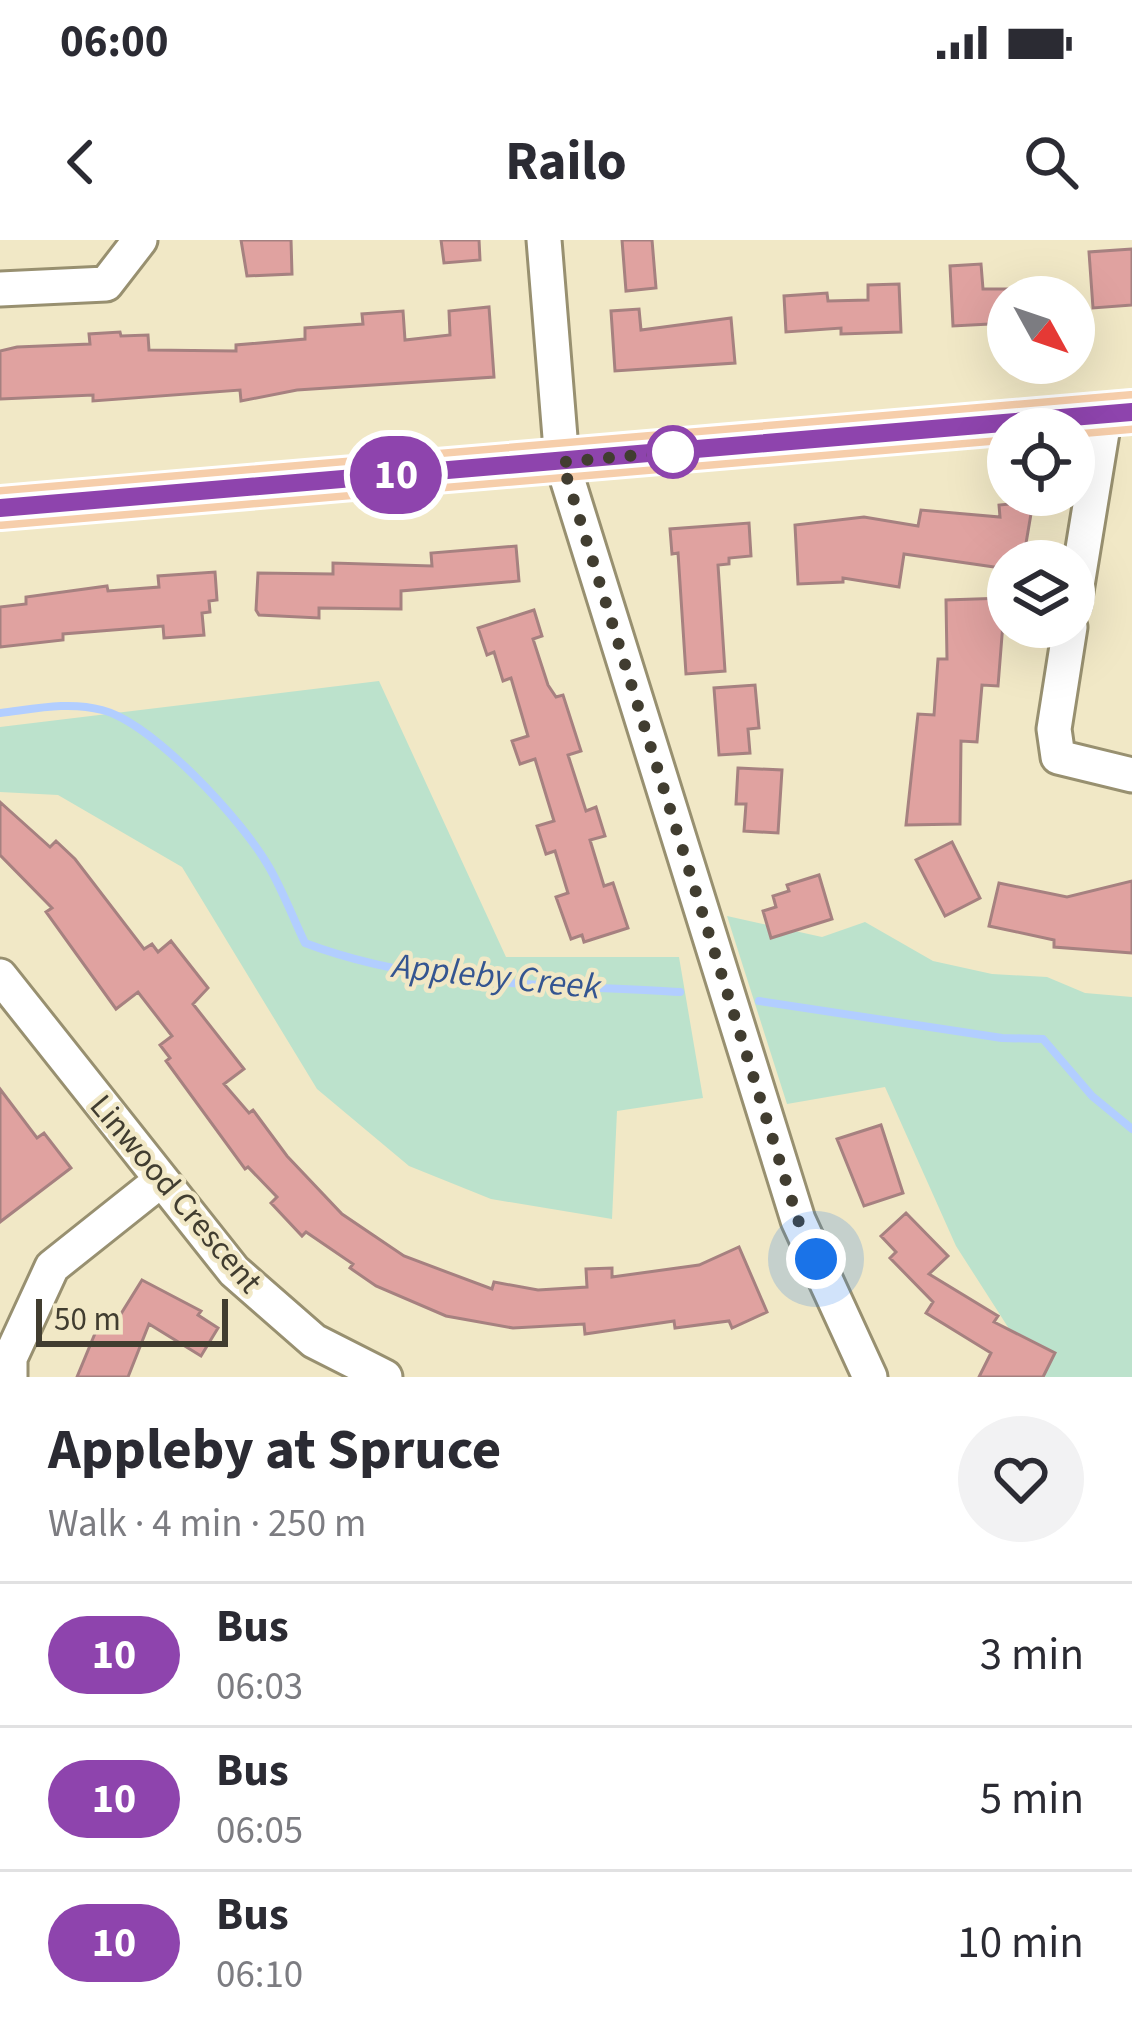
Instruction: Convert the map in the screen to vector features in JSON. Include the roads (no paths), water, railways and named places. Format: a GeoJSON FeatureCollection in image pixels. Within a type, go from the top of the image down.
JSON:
{"type":"FeatureCollection","features":[{"type":"Feature","properties":{"kind":"main road"},"geometry":{"type":"LineString","coordinates":[[0,508],[1118,413]]}},
{"type":"Feature","properties":{"kind":"street"},"geometry":{"type":"LineString","coordinates":[[0,289],[106,284],[140,240]]}},
{"type":"Feature","properties":{"kind":"street"},"geometry":{"type":"LineString","coordinates":[[544,240],[562,462],[798,1220],[870,1377]]}},
{"type":"Feature","properties":{"kind":"street"},"geometry":{"type":"LineString","coordinates":[[1089,540],[1118,413]]}},
{"type":"Feature","properties":{"kind":"street"},"geometry":{"type":"LineString","coordinates":[[1067,648],[1054,729],[1058,757],[1132,775]]}},
{"type":"Feature","properties":{"kind":"street","name":"Linwood Crescent"},"geometry":{"type":"LineString","coordinates":[[0,976],[234,1271],[314,1341],[385,1377]]}},
{"type":"Feature","properties":{"kind":"street"},"geometry":{"type":"LineString","coordinates":[[10,1377],[10,1358],[52,1267],[160,1180]]}},
{"type":"Feature","properties":{"kind":"waterway","name":"Appleby Creek"},"geometry":{"type":"LineString","coordinates":[[0,713],[90,707],[146,734],[195,776],[256,848],[305,943],[350,958],[443,976],[680,992]]}},
{"type":"Feature","properties":{"kind":"waterway","name":"Appleby Creek"},"geometry":{"type":"LineString","coordinates":[[759,1001],[1002,1038],[1043,1039],[1092,1096],[1132,1129]]}}]}
